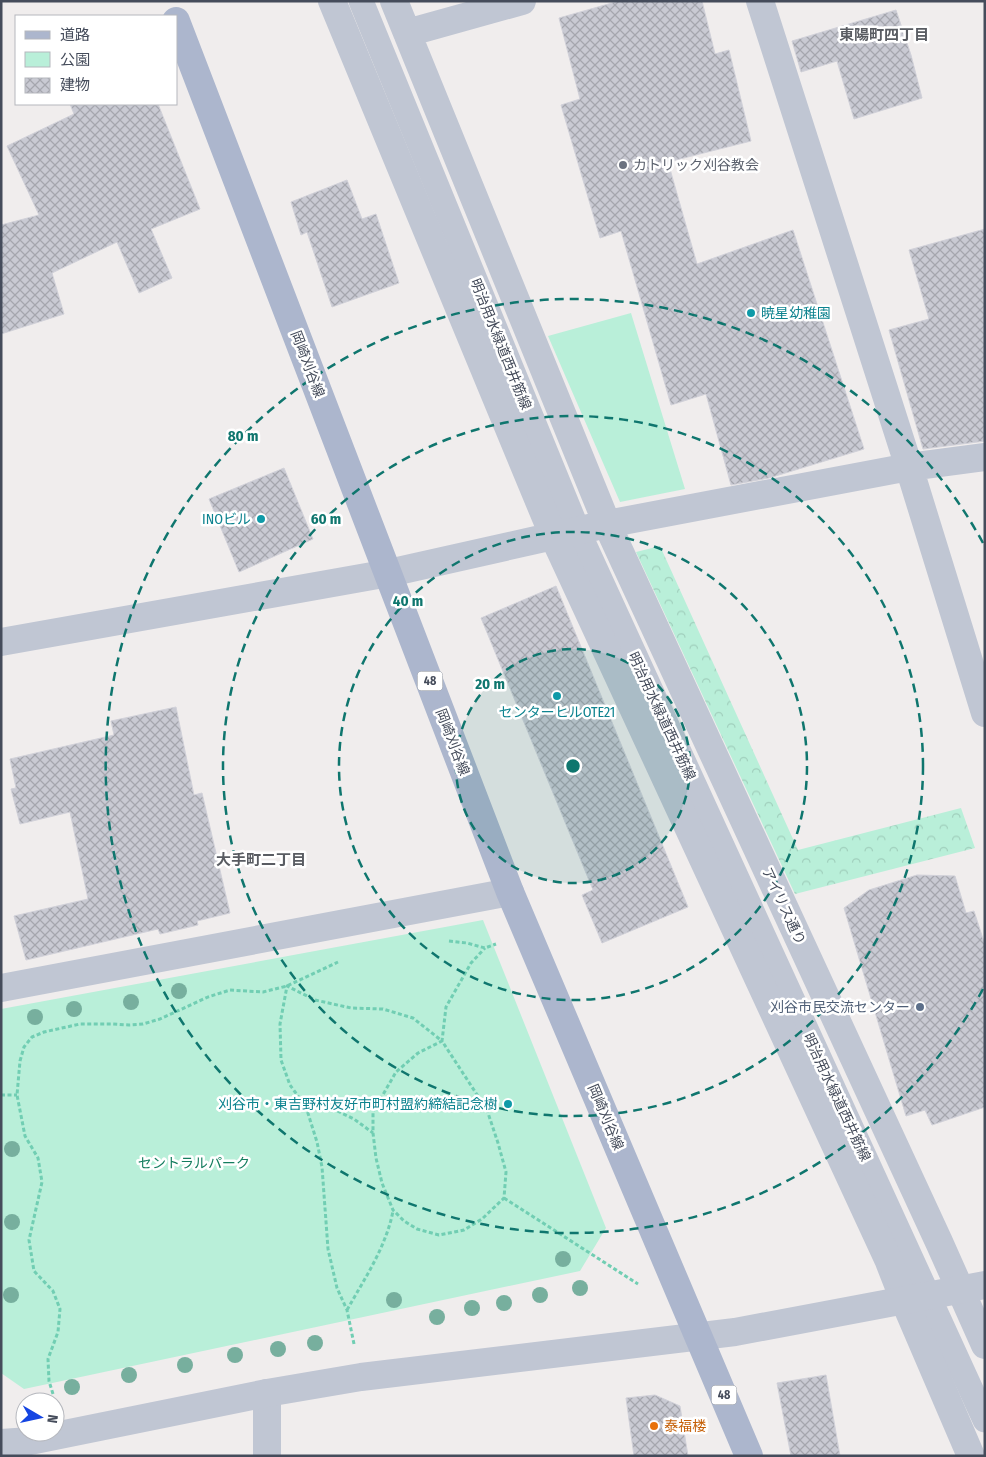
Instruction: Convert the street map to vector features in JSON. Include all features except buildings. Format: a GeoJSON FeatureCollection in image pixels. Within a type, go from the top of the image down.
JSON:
{"type":"FeatureCollection","features":[{"type":"Feature","properties":{"kind":"main road"},"geometry":{"type":"LineString","coordinates":[[169,1],[174,15]]}},
{"type":"Feature","properties":{"kind":"main road","name":"岡崎刈谷線"},"geometry":{"type":"LineString","coordinates":[[178,26],[510,892],[749,1456]]}},
{"type":"Feature","properties":{"kind":"street"},"geometry":{"type":"LineString","coordinates":[[332,1],[888,1259],[916,1297],[985,1420]]}},
{"type":"Feature","properties":{"kind":"street","name":"明治用水緑道西井筋線"},"geometry":{"type":"LineString","coordinates":[[361,1],[566,533]]}},
{"type":"Feature","properties":{"kind":"street","name":"アイリス通り"},"geometry":{"type":"LineString","coordinates":[[394,1],[607,524],[972,1287],[985,1345]]}},
{"type":"Feature","properties":{"kind":"street"},"geometry":{"type":"LineString","coordinates":[[407,33],[522,1]]}},
{"type":"Feature","properties":{"kind":"street"},"geometry":{"type":"LineString","coordinates":[[760,1],[909,467],[985,713]]}},
{"type":"Feature","properties":{"kind":"street"},"geometry":{"type":"LineString","coordinates":[[1,642],[389,574],[607,524],[909,467],[985,457]]}},
{"type":"Feature","properties":{"kind":"street"},"geometry":{"type":"LineString","coordinates":[[1,988],[510,892]]}},
{"type":"Feature","properties":{"kind":"street"},"geometry":{"type":"LineString","coordinates":[[1,1443],[30,1441],[361,1376],[735,1332],[972,1287]]}},
{"type":"Feature","properties":{"kind":"street"},"geometry":{"type":"LineString","coordinates":[[916,1297],[971,1456]]}},
{"type":"Feature","properties":{"kind":"street"},"geometry":{"type":"LineString","coordinates":[[267,1393],[267,1456]]}},
{"type":"Feature","properties":{"kind":"path"},"geometry":{"type":"LineString","coordinates":[[442,1041],[446,1007],[471,963],[485,948],[527,932]]}},
{"type":"Feature","properties":{"kind":"path"},"geometry":{"type":"LineString","coordinates":[[446,940],[485,948]]}},
{"type":"Feature","properties":{"kind":"path"},"geometry":{"type":"LineString","coordinates":[[52,1392],[49,1380],[48,1359],[58,1332],[60,1309],[53,1290],[34,1271],[29,1240],[42,1182],[38,1158],[25,1136],[17,1095],[20,1061],[24,1047],[32,1037],[80,1024],[144,1024],[167,1016],[208,997],[230,990],[263,992],[286,986],[345,959]]}},
{"type":"Feature","properties":{"kind":"path"},"geometry":{"type":"LineString","coordinates":[[286,986],[315,1000],[351,1008],[383,1008],[413,1018],[442,1041],[486,1110],[506,1172],[504,1198],[482,1219],[464,1230],[439,1235],[417,1229],[404,1221],[393,1210],[382,1183],[376,1158],[373,1112],[396,1072],[418,1053],[442,1041]]}},
{"type":"Feature","properties":{"kind":"path"},"geometry":{"type":"LineString","coordinates":[[286,986],[280,1024],[281,1060],[290,1084],[306,1107],[317,1142],[322,1167],[328,1249],[337,1288],[347,1310],[361,1376]]}},
{"type":"Feature","properties":{"kind":"path"},"geometry":{"type":"LineString","coordinates":[[1,1095],[17,1095]]}},
{"type":"Feature","properties":{"kind":"path"},"geometry":{"type":"LineString","coordinates":[[306,1107],[326,1106],[354,1119],[373,1133]]}},
{"type":"Feature","properties":{"kind":"path"},"geometry":{"type":"LineString","coordinates":[[504,1198],[638,1284]]}},
{"type":"Feature","properties":{"kind":"path"},"geometry":{"type":"LineString","coordinates":[[347,1310],[382,1248],[390,1227],[393,1210]]}},
{"type":"Feature","properties":{"kind":"green space"},"geometry":{"type":"Polygon","coordinates":[[[631,313],[685,489],[620,502],[548,336],[631,313]]]}},
{"type":"Feature","properties":{"kind":"green space"},"geometry":{"type":"Polygon","coordinates":[[[660,546],[798,850],[961,808],[975,848],[795,894],[636,552],[660,546]]]}},
{"type":"Feature","properties":{"kind":"green space","name":"セントラルパーク"},"geometry":{"type":"Polygon","coordinates":[[[483,920],[606,1228],[580,1271],[24,1389],[1,1373],[1,1009],[483,920]]]}},
{"type":"Feature","properties":{"kind":"place","name":"カトリック刈谷教会"},"geometry":{"type":"Point","coordinates":[623,165]}},
{"type":"Feature","properties":{"kind":"place","name":"暁星幼稚園"},"geometry":{"type":"Point","coordinates":[751,313]}},
{"type":"Feature","properties":{"kind":"place","name":"INOビル"},"geometry":{"type":"Point","coordinates":[261,519]}},
{"type":"Feature","properties":{"kind":"place","name":"センターヒルOTE21"},"geometry":{"type":"Point","coordinates":[557,696]}},
{"type":"Feature","properties":{"kind":"place","name":"刈谷市民交流センター"},"geometry":{"type":"Point","coordinates":[920,1007]}},
{"type":"Feature","properties":{"kind":"place","name":"刈谷市・東吉野村友好市町村盟約締結記念樹"},"geometry":{"type":"Point","coordinates":[508,1104]}},
{"type":"Feature","properties":{"kind":"place","name":"泰福楼"},"geometry":{"type":"Point","coordinates":[654,1426]}},
{"type":"Feature","properties":{"kind":"district","name":"東陽町四丁目"},"geometry":{"type":"Point","coordinates":[884,35]}},
{"type":"Feature","properties":{"kind":"district","name":"大手町二丁目"},"geometry":{"type":"Point","coordinates":[261,860]}}]}
